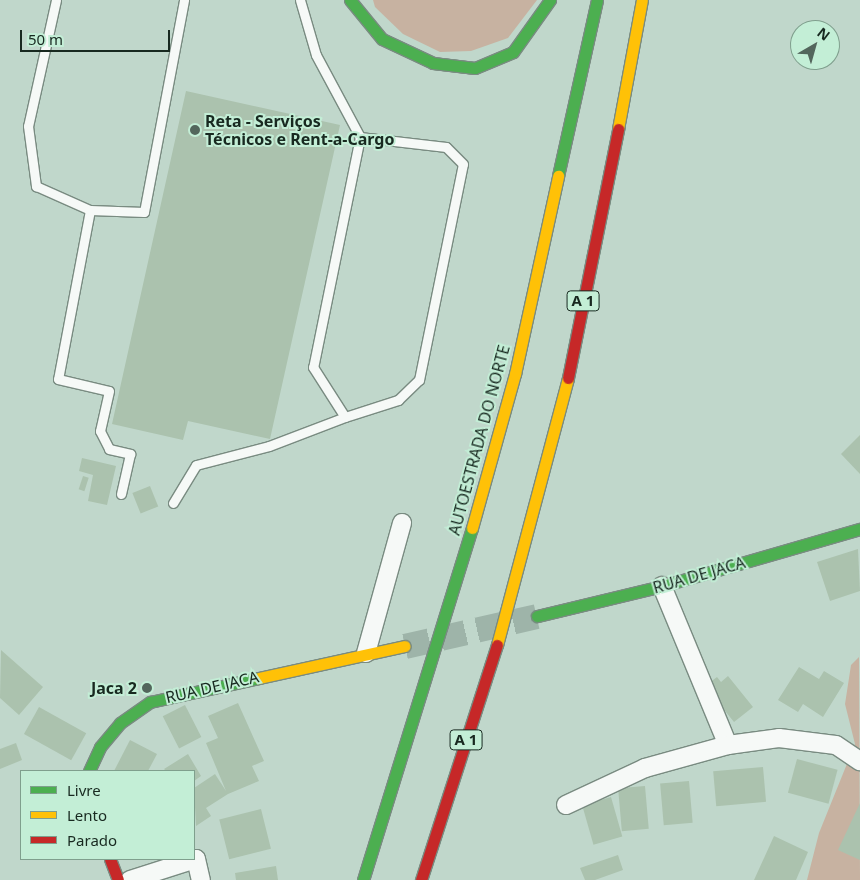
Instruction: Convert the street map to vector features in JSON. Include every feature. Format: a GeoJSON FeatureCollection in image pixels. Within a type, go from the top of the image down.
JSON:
{"type":"FeatureCollection","features":[{"type":"Feature","properties":{"kind":"main road"},"geometry":{"type":"LineString","coordinates":[[350,0],[382,39],[433,64],[475,68],[514,52],[550,0]]}},
{"type":"Feature","properties":{"kind":"main road","name":"AUTOESTRADA DO NORTE"},"geometry":{"type":"LineString","coordinates":[[363,880],[450,605],[515,374],[597,0]]}},
{"type":"Feature","properties":{"kind":"main road","name":"A 1"},"geometry":{"type":"LineString","coordinates":[[421,880],[511,600],[566,386],[635,47],[642,0]]}},
{"type":"Feature","properties":{"kind":"main road","name":"RUA DE JACA"},"geometry":{"type":"LineString","coordinates":[[537,616],[662,586],[860,528]]}},
{"type":"Feature","properties":{"kind":"main road","name":"RUA DE JACA"},"geometry":{"type":"LineString","coordinates":[[89,770],[100,747],[120,723],[150,702],[366,653],[405,646]]}},
{"type":"Feature","properties":{"kind":"main road"},"geometry":{"type":"LineString","coordinates":[[110,860],[118,880]]}},
{"type":"Feature","properties":{"kind":"street"},"geometry":{"type":"LineString","coordinates":[[366,653],[402,523]]}},
{"type":"Feature","properties":{"kind":"street"},"geometry":{"type":"LineString","coordinates":[[662,586],[728,745]]}},
{"type":"Feature","properties":{"kind":"street"},"geometry":{"type":"LineString","coordinates":[[566,805],[645,768],[728,745],[779,738],[836,745],[860,761]]}},
{"type":"Feature","properties":{"kind":"street"},"geometry":{"type":"LineString","coordinates":[[195,859],[201,880]]}},
{"type":"Feature","properties":{"kind":"street"},"geometry":{"type":"LineString","coordinates":[[130,880],[193,860]]}},
{"type":"Feature","properties":{"kind":"lane"},"geometry":{"type":"LineString","coordinates":[[56,0],[28,126],[36,186],[90,210],[144,212],[184,0]]}},
{"type":"Feature","properties":{"kind":"lane"},"geometry":{"type":"LineString","coordinates":[[300,0],[316,55],[360,137],[313,367],[344,416]]}},
{"type":"Feature","properties":{"kind":"lane"},"geometry":{"type":"LineString","coordinates":[[173,503],[196,465],[270,446],[344,416],[398,400],[419,380],[462,164],[446,147],[360,137]]}},
{"type":"Feature","properties":{"kind":"lane"},"geometry":{"type":"LineString","coordinates":[[90,210],[58,379],[109,391],[100,431],[109,448],[130,454],[121,494]]}},
{"type":"Feature","properties":{"kind":"shaded area"},"geometry":{"type":"Polygon","coordinates":[[[373,0],[537,0],[508,38],[471,51],[440,52],[403,34],[375,7],[373,0]]]}},
{"type":"Feature","properties":{"kind":"shaded area"},"geometry":{"type":"Polygon","coordinates":[[[859,657],[860,880],[807,880],[819,833],[855,744],[845,704],[851,665],[859,657]]]}},
{"type":"Feature","properties":{"kind":"building"},"geometry":{"type":"Polygon","coordinates":[[[186,91],[340,125],[270,439],[188,421],[183,440],[112,424],[186,91]]]}},
{"type":"Feature","properties":{"kind":"building"},"geometry":{"type":"Polygon","coordinates":[[[860,435],[860,474],[841,454],[860,435]]]}},
{"type":"Feature","properties":{"kind":"building"},"geometry":{"type":"Polygon","coordinates":[[[82,458],[116,466],[107,505],[88,501],[93,475],[79,471],[82,458]]]}},
{"type":"Feature","properties":{"kind":"building"},"geometry":{"type":"Polygon","coordinates":[[[83,476],[89,478],[84,491],[79,489],[83,476]]]}},
{"type":"Feature","properties":{"kind":"building"},"geometry":{"type":"Polygon","coordinates":[[[150,486],[158,506],[141,514],[132,493],[150,486]]]}},
{"type":"Feature","properties":{"kind":"building"},"geometry":{"type":"Polygon","coordinates":[[[858,549],[860,591],[830,601],[817,562],[858,549]]]}},
{"type":"Feature","properties":{"kind":"building"},"geometry":{"type":"Polygon","coordinates":[[[1,650],[43,687],[19,715],[0,698],[1,650]]]}},
{"type":"Feature","properties":{"kind":"building"},"geometry":{"type":"Polygon","coordinates":[[[799,667],[819,679],[824,671],[844,683],[823,717],[803,704],[798,712],[778,700],[799,667]]]}},
{"type":"Feature","properties":{"kind":"building"},"geometry":{"type":"Polygon","coordinates":[[[728,676],[753,707],[734,722],[705,686],[717,677],[721,682],[728,676]]]}},
{"type":"Feature","properties":{"kind":"building"},"geometry":{"type":"Polygon","coordinates":[[[238,703],[264,761],[252,766],[259,781],[228,794],[206,808],[211,816],[196,826],[195,787],[215,774],[226,791],[206,743],[218,738],[208,716],[238,703]]]}},
{"type":"Feature","properties":{"kind":"building"},"geometry":{"type":"Polygon","coordinates":[[[185,705],[201,737],[179,748],[163,716],[185,705]]]}},
{"type":"Feature","properties":{"kind":"building"},"geometry":{"type":"Polygon","coordinates":[[[39,707],[86,733],[71,760],[24,734],[39,707]]]}},
{"type":"Feature","properties":{"kind":"building"},"geometry":{"type":"Polygon","coordinates":[[[130,740],[157,754],[149,770],[115,770],[130,740]]]}},
{"type":"Feature","properties":{"kind":"building"},"geometry":{"type":"Polygon","coordinates":[[[16,743],[22,760],[0,769],[0,749],[16,743]]]}},
{"type":"Feature","properties":{"kind":"building"},"geometry":{"type":"Polygon","coordinates":[[[188,754],[201,776],[195,780],[195,770],[164,769],[188,754]]]}},
{"type":"Feature","properties":{"kind":"building"},"geometry":{"type":"Polygon","coordinates":[[[797,759],[838,770],[829,804],[788,793],[797,759]]]}},
{"type":"Feature","properties":{"kind":"building"},"geometry":{"type":"Polygon","coordinates":[[[763,767],[766,802],[716,806],[713,771],[763,767]]]}},
{"type":"Feature","properties":{"kind":"building"},"geometry":{"type":"Polygon","coordinates":[[[689,781],[693,823],[664,825],[660,784],[689,781]]]}},
{"type":"Feature","properties":{"kind":"building"},"geometry":{"type":"Polygon","coordinates":[[[645,786],[649,829],[622,831],[618,788],[645,786]]]}},
{"type":"Feature","properties":{"kind":"building"},"geometry":{"type":"Polygon","coordinates":[[[611,797],[622,836],[593,845],[582,805],[611,797]]]}},
{"type":"Feature","properties":{"kind":"building"},"geometry":{"type":"Polygon","coordinates":[[[860,803],[860,860],[838,850],[860,803]]]}},
{"type":"Feature","properties":{"kind":"building"},"geometry":{"type":"Polygon","coordinates":[[[261,809],[271,849],[229,859],[219,819],[261,809]]]}},
{"type":"Feature","properties":{"kind":"building"},"geometry":{"type":"Polygon","coordinates":[[[774,836],[808,852],[796,880],[754,880],[774,836]]]}},
{"type":"Feature","properties":{"kind":"building"},"geometry":{"type":"Polygon","coordinates":[[[618,855],[623,870],[595,880],[585,880],[580,868],[618,855]]]}},
{"type":"Feature","properties":{"kind":"building"},"geometry":{"type":"Polygon","coordinates":[[[276,866],[278,880],[236,880],[235,873],[276,866]]]}},
{"type":"Feature","properties":{"kind":"tunnel"},"geometry":{"type":"LineString","coordinates":[[405,646],[537,616]]}},
{"type":"Feature","properties":{"kind":"traffic: fast"},"geometry":{"type":"LineString","coordinates":[[350,0],[382,39],[433,63],[475,68],[513,52],[550,0]]}},
{"type":"Feature","properties":{"kind":"traffic: fast"},"geometry":{"type":"LineString","coordinates":[[558,176],[597,0]]}},
{"type":"Feature","properties":{"kind":"traffic: fast"},"geometry":{"type":"LineString","coordinates":[[363,880],[472,528]]}},
{"type":"Feature","properties":{"kind":"traffic: fast"},"geometry":{"type":"LineString","coordinates":[[537,616],[662,586],[860,529]]}},
{"type":"Feature","properties":{"kind":"traffic: fast"},"geometry":{"type":"LineString","coordinates":[[89,770],[100,747],[120,723],[150,702],[259,678]]}},
{"type":"Feature","properties":{"kind":"traffic: slow"},"geometry":{"type":"LineString","coordinates":[[618,129],[642,0]]}},
{"type":"Feature","properties":{"kind":"traffic: slow"},"geometry":{"type":"LineString","coordinates":[[472,528],[515,374],[558,176]]}},
{"type":"Feature","properties":{"kind":"traffic: slow"},"geometry":{"type":"LineString","coordinates":[[497,645],[568,378]]}},
{"type":"Feature","properties":{"kind":"traffic: slow"},"geometry":{"type":"LineString","coordinates":[[259,678],[405,646]]}},
{"type":"Feature","properties":{"kind":"traffic: jam"},"geometry":{"type":"LineString","coordinates":[[568,378],[618,129]]}},
{"type":"Feature","properties":{"kind":"traffic: jam"},"geometry":{"type":"LineString","coordinates":[[421,880],[497,645]]}},
{"type":"Feature","properties":{"kind":"traffic: jam"},"geometry":{"type":"LineString","coordinates":[[110,860],[118,880]]}},
{"type":"Feature","properties":{"kind":"place","name":"Reta - Serviços Técnicos e Rent-a-Cargo"},"geometry":{"type":"Point","coordinates":[195,130]}},
{"type":"Feature","properties":{"kind":"place","name":"Jaca 2"},"geometry":{"type":"Point","coordinates":[147,688]}}]}
